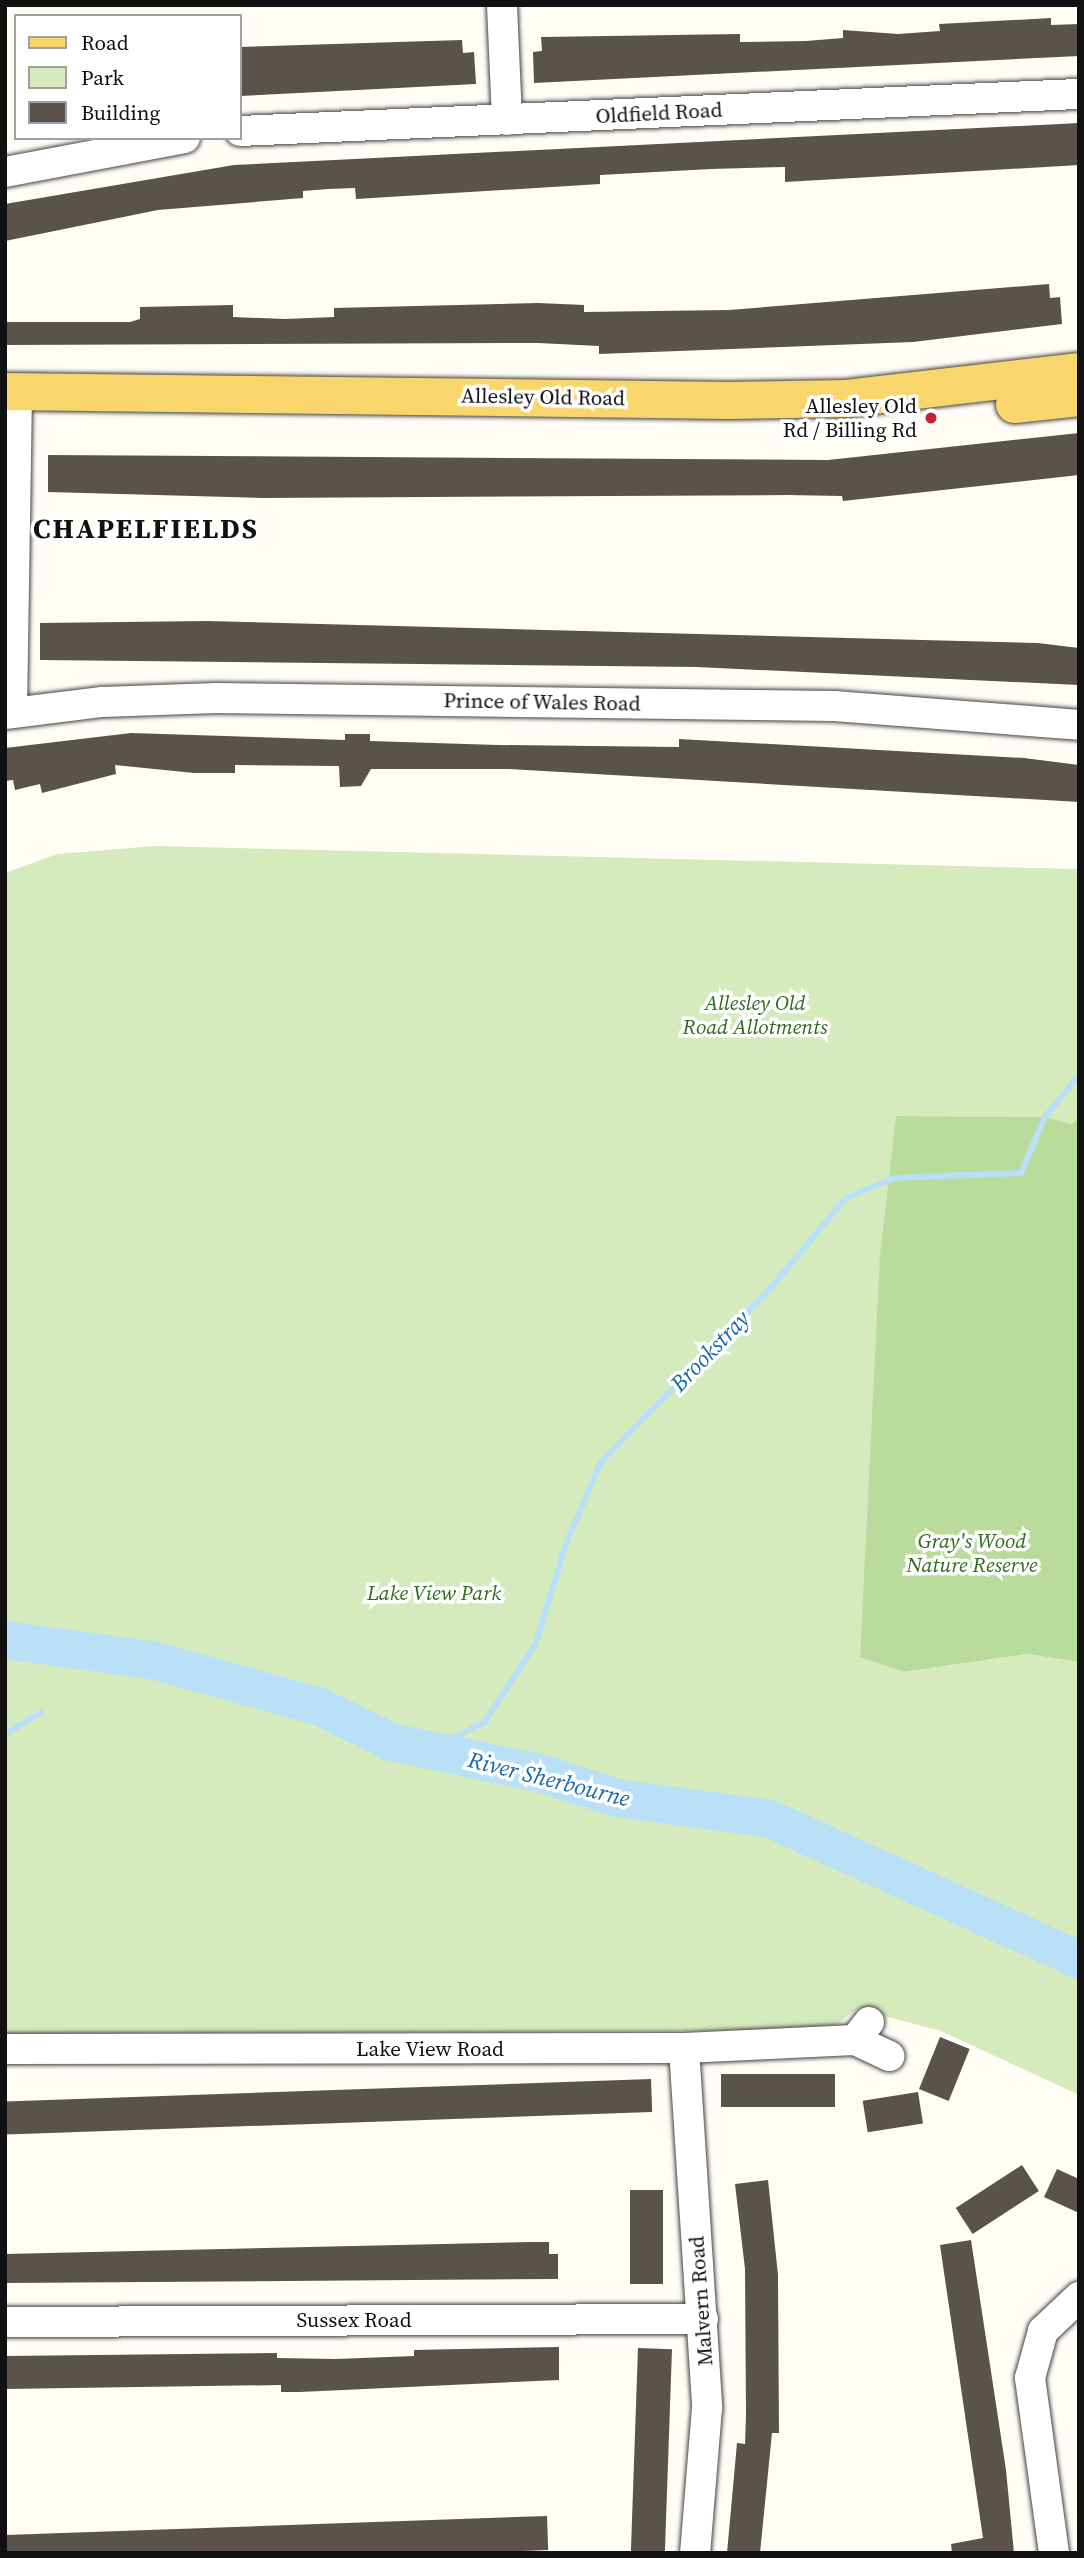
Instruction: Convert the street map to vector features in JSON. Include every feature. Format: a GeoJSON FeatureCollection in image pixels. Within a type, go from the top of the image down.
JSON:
{"type":"FeatureCollection","features":[{"type":"Feature","properties":{"kind":"main road","name":"Allesley Old Road"},"geometry":{"type":"LineString","coordinates":[[560,408],[846,398],[1079,371]]}},
{"type":"Feature","properties":{"kind":"main road","name":"Allesley Old Road"},"geometry":{"type":"LineString","coordinates":[[11,398],[560,408],[847,420],[1079,397]]}},
{"type":"Feature","properties":{"kind":"street"},"geometry":{"type":"LineString","coordinates":[[502,5],[507,120]]}},
{"type":"Feature","properties":{"kind":"street","name":"Oldfield Road"},"geometry":{"type":"LineString","coordinates":[[242,131],[1079,94]]}},
{"type":"Feature","properties":{"kind":"street"},"geometry":{"type":"LineString","coordinates":[[5,173],[175,140]]}},
{"type":"Feature","properties":{"kind":"street"},"geometry":{"type":"LineString","coordinates":[[9,713],[11,398]]}},
{"type":"Feature","properties":{"kind":"street","name":"Prince of Wales Road"},"geometry":{"type":"LineString","coordinates":[[9,713],[216,698],[834,706],[1079,725]]}},
{"type":"Feature","properties":{"kind":"street","name":"Lake View Road"},"geometry":{"type":"LineString","coordinates":[[5,2049],[684,2048],[862,2031],[889,2056]]}},
{"type":"Feature","properties":{"kind":"street","name":"Malvern Road"},"geometry":{"type":"LineString","coordinates":[[684,2048],[707,2408],[695,2553]]}},
{"type":"Feature","properties":{"kind":"street"},"geometry":{"type":"LineString","coordinates":[[1054,2553],[1030,2378],[1043,2331],[1079,2297]]}},
{"type":"Feature","properties":{"kind":"street","name":"Sussex Road"},"geometry":{"type":"LineString","coordinates":[[5,2322],[703,2319]]}},
{"type":"Feature","properties":{"kind":"green space","name":"Lake View Park"},"geometry":{"type":"Polygon","coordinates":[[[154,846],[1079,869],[1079,1118],[1072,1124],[1045,1117],[896,1116],[860,1656],[904,1672],[1027,1654],[1079,1662],[1079,2095],[941,2031],[857,2009],[836,2025],[808,2030],[5,2034],[5,873],[57,854],[154,846]]]}},
{"type":"Feature","properties":{"kind":"green space","name":"Gray's Wood Nature Reserve"},"geometry":{"type":"Polygon","coordinates":[[[896,1116],[1045,1117],[1072,1124],[1079,1118],[1079,1662],[1027,1654],[904,1672],[860,1657],[880,1255],[896,1116]]]}},
{"type":"Feature","properties":{"kind":"building"},"geometry":{"type":"Polygon","coordinates":[[[1051,18],[1051,25],[1079,24],[1079,56],[534,83],[533,52],[542,51],[541,37],[740,34],[740,42],[806,41],[843,38],[843,30],[898,34],[940,31],[939,24],[1051,18]]]}},
{"type":"Feature","properties":{"kind":"building"},"geometry":{"type":"Polygon","coordinates":[[[462,40],[463,53],[474,52],[476,84],[242,96],[242,47],[462,40]]]}},
{"type":"Feature","properties":{"kind":"building"},"geometry":{"type":"Polygon","coordinates":[[[1079,123],[1079,165],[785,182],[785,167],[711,169],[600,175],[600,184],[356,199],[355,188],[328,189],[303,191],[303,198],[158,210],[5,241],[5,204],[234,165],[1079,123]]]}},
{"type":"Feature","properties":{"kind":"building"},"geometry":{"type":"Polygon","coordinates":[[[1049,284],[1050,298],[1060,297],[1062,324],[913,342],[599,354],[599,346],[538,343],[5,345],[5,322],[130,322],[140,319],[140,307],[233,305],[233,317],[285,319],[334,317],[334,308],[538,303],[584,305],[584,312],[729,310],[1049,284]]]}},
{"type":"Feature","properties":{"kind":"building"},"geometry":{"type":"Polygon","coordinates":[[[1079,433],[1079,475],[843,501],[842,496],[787,495],[262,498],[48,492],[48,455],[828,460],[1079,433]]]}},
{"type":"Feature","properties":{"kind":"building"},"geometry":{"type":"Polygon","coordinates":[[[207,621],[1038,643],[1079,648],[1079,685],[697,667],[40,660],[40,623],[207,621]]]}},
{"type":"Feature","properties":{"kind":"building"},"geometry":{"type":"Polygon","coordinates":[[[131,733],[345,740],[345,734],[370,734],[370,741],[679,747],[679,739],[1024,758],[1079,765],[1079,802],[509,769],[371,769],[361,786],[340,787],[339,766],[235,765],[235,773],[194,773],[115,765],[116,774],[42,793],[40,784],[15,790],[13,780],[5,781],[5,748],[131,733]]]}},
{"type":"Feature","properties":{"kind":"building"},"geometry":{"type":"Polygon","coordinates":[[[940,2037],[970,2049],[949,2101],[919,2089],[940,2037]]]}},
{"type":"Feature","properties":{"kind":"building"},"geometry":{"type":"Polygon","coordinates":[[[721,2074],[835,2074],[835,2107],[721,2107],[721,2074]]]}},
{"type":"Feature","properties":{"kind":"building"},"geometry":{"type":"Polygon","coordinates":[[[651,2079],[652,2112],[7,2135],[5,2102],[651,2079]]]}},
{"type":"Feature","properties":{"kind":"building"},"geometry":{"type":"Polygon","coordinates":[[[918,2092],[923,2124],[868,2132],[863,2101],[918,2092]]]}},
{"type":"Feature","properties":{"kind":"building"},"geometry":{"type":"Polygon","coordinates":[[[1022,2165],[1039,2191],[973,2234],[956,2208],[1022,2165]]]}},
{"type":"Feature","properties":{"kind":"building"},"geometry":{"type":"Polygon","coordinates":[[[1057,2169],[1079,2179],[1079,2213],[1044,2197],[1057,2169]]]}},
{"type":"Feature","properties":{"kind":"building"},"geometry":{"type":"Polygon","coordinates":[[[768,2180],[778,2275],[779,2433],[772,2433],[760,2553],[727,2553],[737,2443],[745,2444],[746,2415],[745,2269],[735,2184],[768,2180]]]}},
{"type":"Feature","properties":{"kind":"building"},"geometry":{"type":"Polygon","coordinates":[[[630,2190],[663,2190],[663,2284],[630,2284],[630,2190]]]}},
{"type":"Feature","properties":{"kind":"building"},"geometry":{"type":"Polygon","coordinates":[[[971,2240],[1006,2470],[1014,2553],[952,2553],[951,2544],[983,2538],[940,2245],[971,2240]]]}},
{"type":"Feature","properties":{"kind":"building"},"geometry":{"type":"Polygon","coordinates":[[[549,2242],[549,2254],[558,2254],[558,2279],[5,2283],[5,2254],[549,2242]]]}},
{"type":"Feature","properties":{"kind":"building"},"geometry":{"type":"Polygon","coordinates":[[[559,2347],[559,2380],[300,2392],[281,2392],[281,2385],[5,2389],[5,2356],[277,2353],[277,2358],[336,2359],[414,2356],[414,2350],[559,2347]]]}},
{"type":"Feature","properties":{"kind":"building"},"geometry":{"type":"Polygon","coordinates":[[[638,2348],[672,2349],[665,2553],[631,2553],[638,2348]]]}},
{"type":"Feature","properties":{"kind":"building"},"geometry":{"type":"Polygon","coordinates":[[[547,2516],[548,2550],[462,2553],[6,2553],[5,2535],[547,2516]]]}},
{"type":"Feature","properties":{"kind":"waterway","name":"Brookstray"},"geometry":{"type":"LineString","coordinates":[[432,1748],[485,1722],[535,1645],[567,1541],[601,1462],[769,1290],[846,1198],[894,1178],[1021,1173],[1045,1117],[1079,1075]]}},
{"type":"Feature","properties":{"kind":"waterway","name":"River Sherbourne"},"geometry":{"type":"LineString","coordinates":[[5,1640],[156,1661],[320,1707],[391,1742],[543,1774],[617,1798],[770,1819],[1079,1960]]}},
{"type":"Feature","properties":{"kind":"waterway","name":"River Sherbourne"},"geometry":{"type":"LineString","coordinates":[[5,1734],[42,1712]]}},
{"type":"Feature","properties":{"kind":"place","name":"Allesley Old Rd / Billing Rd"},"geometry":{"type":"Point","coordinates":[931,418]}},
{"type":"Feature","properties":{"kind":"district","name":"CHAPELFIELDS"},"geometry":{"type":"Point","coordinates":[146,528]}},
{"type":"Feature","properties":{"kind":"park label","name":"Allesley Old Road Allotments"},"geometry":{"type":"Point","coordinates":[755,1015]}}]}
